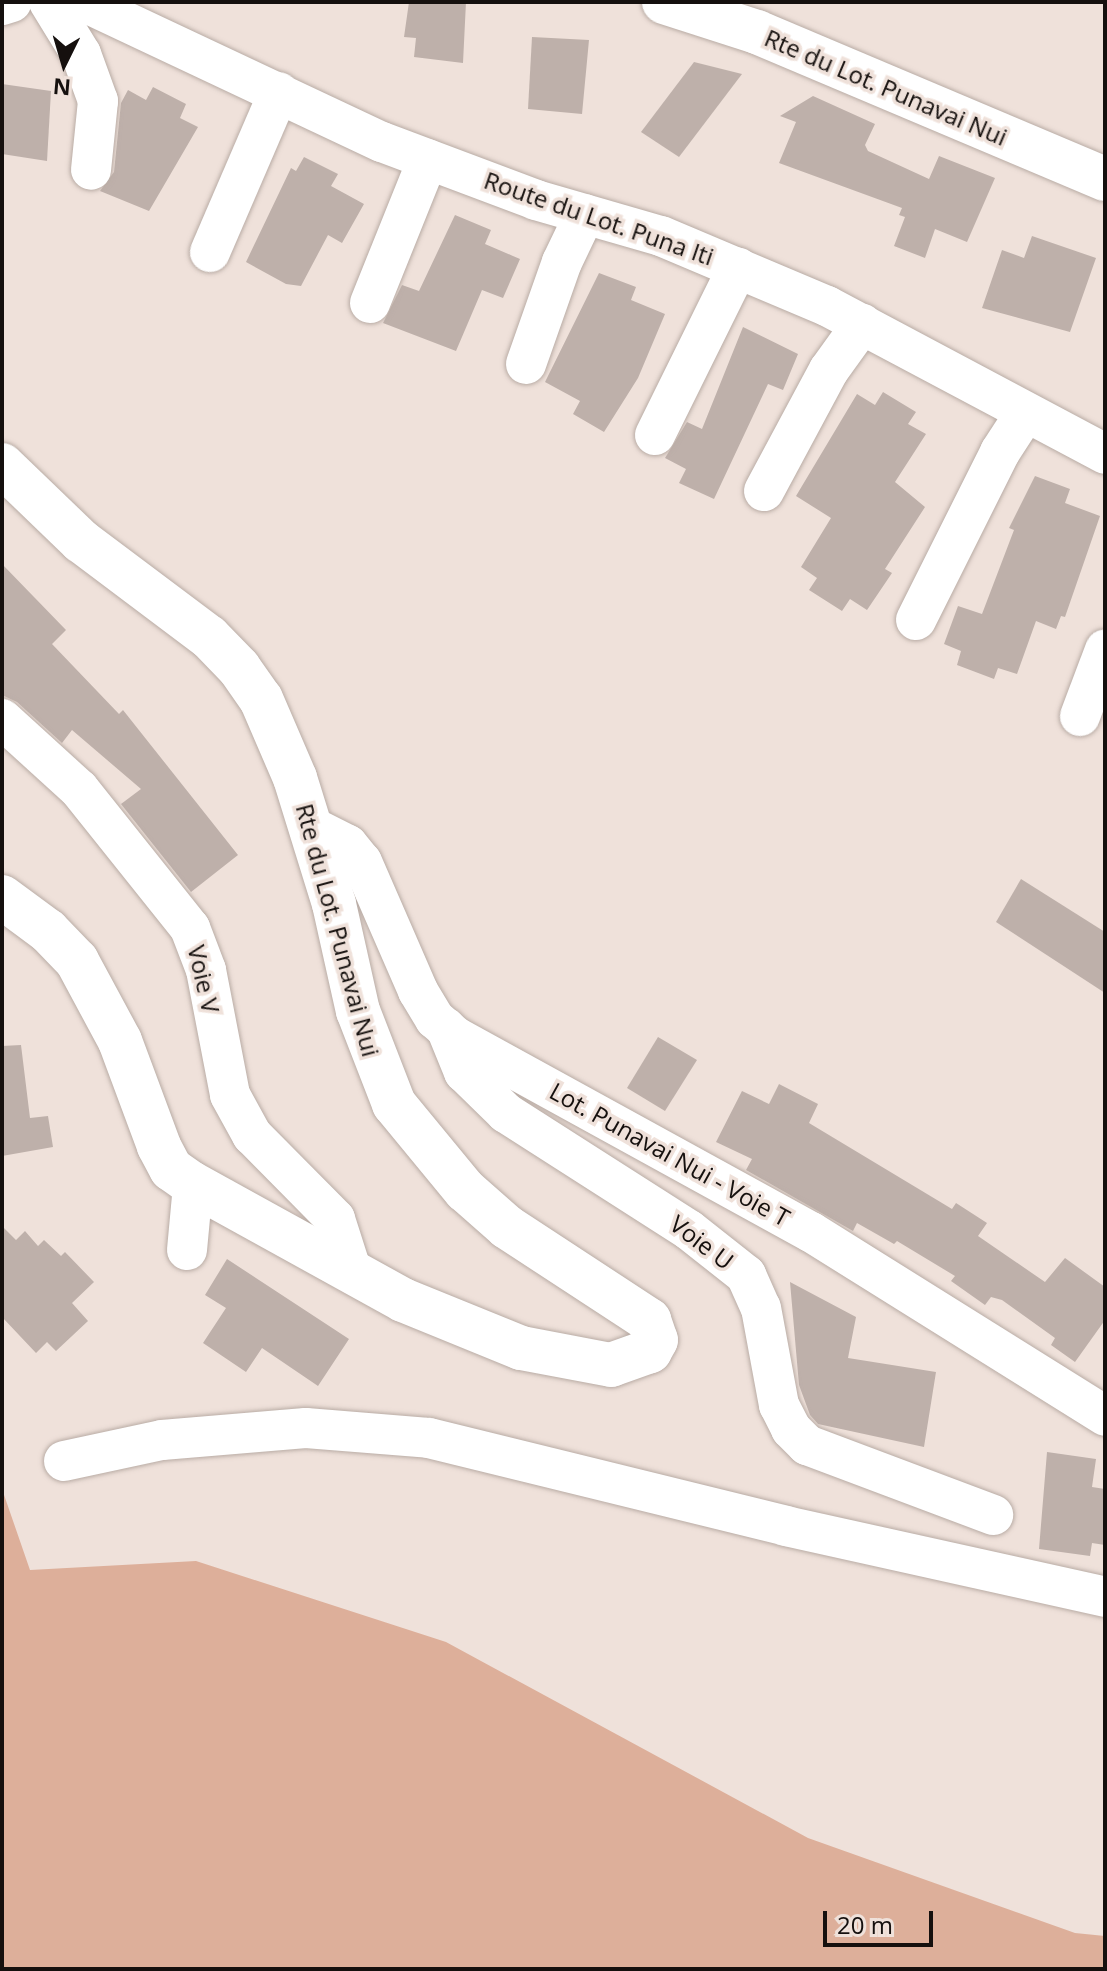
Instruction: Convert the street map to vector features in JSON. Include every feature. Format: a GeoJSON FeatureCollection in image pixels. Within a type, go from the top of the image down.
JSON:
{"type":"FeatureCollection","features":[{"type":"Feature","properties":{"kind":"main road","name":"Rte du Lot. Punavai Nui"},"geometry":{"type":"LineString","coordinates":[[664,2],[757,32],[1105,179]]}},
{"type":"Feature","properties":{"kind":"main road","name":"Rte du Lot. Punavai Nui"},"geometry":{"type":"LineString","coordinates":[[2,465],[81,541],[209,637],[239,668],[280,737],[312,827],[358,1011],[394,1104],[465,1190],[540,1253],[636,1308],[649,1320],[656,1340],[637,1360],[611,1365],[521,1348],[403,1300],[193,1185],[171,1169],[159,1146],[120,1041],[77,961],[48,931],[2,897]]}},
{"type":"Feature","properties":{"kind":"street"},"geometry":{"type":"LineString","coordinates":[[2,5],[12,2]]}},
{"type":"Feature","properties":{"kind":"street"},"geometry":{"type":"LineString","coordinates":[[49,2],[81,54],[98,101],[91,170]]}},
{"type":"Feature","properties":{"kind":"street","name":"Route du Lot. Puna Iti"},"geometry":{"type":"LineString","coordinates":[[84,2],[428,159],[738,267],[862,324],[1024,415],[1105,454]]}},
{"type":"Feature","properties":{"kind":"street"},"geometry":{"type":"LineString","coordinates":[[210,252],[279,92]]}},
{"type":"Feature","properties":{"kind":"street"},"geometry":{"type":"LineString","coordinates":[[370,303],[428,159]]}},
{"type":"Feature","properties":{"kind":"street"},"geometry":{"type":"LineString","coordinates":[[526,364],[562,262],[585,214]]}},
{"type":"Feature","properties":{"kind":"street"},"geometry":{"type":"LineString","coordinates":[[655,435],[738,267]]}},
{"type":"Feature","properties":{"kind":"street"},"geometry":{"type":"LineString","coordinates":[[764,491],[829,370],[862,324]]}},
{"type":"Feature","properties":{"kind":"street"},"geometry":{"type":"LineString","coordinates":[[916,620],[1024,415]]}},
{"type":"Feature","properties":{"kind":"street"},"geometry":{"type":"LineString","coordinates":[[1080,716],[1105,650]]}},
{"type":"Feature","properties":{"kind":"street","name":"Voie V"},"geometry":{"type":"LineString","coordinates":[[2,719],[79,789],[190,928],[206,970],[230,1095],[252,1135],[335,1219],[351,1269]]}},
{"type":"Feature","properties":{"kind":"street","name":"Lot. Punavai Nui - Voie T"},"geometry":{"type":"LineString","coordinates":[[312,827],[348,845],[362,862],[418,991],[446,1028],[811,1232],[1105,1416]]}},
{"type":"Feature","properties":{"kind":"street","name":"Voie U"},"geometry":{"type":"LineString","coordinates":[[446,1028],[464,1072],[506,1113],[689,1230],[746,1275],[761,1308],[779,1405],[791,1429],[807,1445],[993,1515]]}},
{"type":"Feature","properties":{"kind":"street"},"geometry":{"type":"LineString","coordinates":[[187,1250],[193,1185]]}},
{"type":"Feature","properties":{"kind":"street"},"geometry":{"type":"LineString","coordinates":[[64,1461],[162,1440],[306,1428],[429,1438],[1069,1593],[1105,1597]]}},
{"type":"Feature","properties":{"kind":"street"},"geometry":{"type":"LineString","coordinates":[[875,1545],[918,1489]]}},
{"type":"Feature","properties":{"kind":"shaded area"},"geometry":{"type":"Polygon","coordinates":[[[2,1489],[30,1570],[196,1561],[446,1642],[808,1838],[1075,1933],[1105,1936],[1105,1969],[2,1969],[2,1489]]]}},
{"type":"Feature","properties":{"kind":"building"},"geometry":{"type":"Polygon","coordinates":[[[409,2],[466,2],[463,63],[414,57],[416,38],[404,37],[409,2]]]}},
{"type":"Feature","properties":{"kind":"building"},"geometry":{"type":"Polygon","coordinates":[[[532,37],[589,40],[582,114],[528,109],[532,37]]]}},
{"type":"Feature","properties":{"kind":"building"},"geometry":{"type":"Polygon","coordinates":[[[694,62],[742,74],[679,157],[641,132],[694,62]]]}},
{"type":"Feature","properties":{"kind":"building"},"geometry":{"type":"Polygon","coordinates":[[[2,84],[51,91],[47,161],[2,154],[2,84]]]}},
{"type":"Feature","properties":{"kind":"building"},"geometry":{"type":"Polygon","coordinates":[[[153,87],[186,104],[180,118],[198,127],[149,211],[100,191],[114,172],[121,103],[128,90],[146,100],[153,87]]]}},
{"type":"Feature","properties":{"kind":"building"},"geometry":{"type":"Polygon","coordinates":[[[813,96],[875,124],[865,145],[868,151],[929,179],[939,156],[995,178],[967,242],[935,229],[925,258],[894,246],[905,217],[899,215],[902,208],[779,163],[796,122],[780,116],[813,96]]]}},
{"type":"Feature","properties":{"kind":"building"},"geometry":{"type":"Polygon","coordinates":[[[304,157],[338,174],[331,186],[364,204],[342,243],[328,235],[301,286],[286,284],[246,262],[291,168],[296,171],[304,157]]]}},
{"type":"Feature","properties":{"kind":"building"},"geometry":{"type":"Polygon","coordinates":[[[455,215],[491,230],[485,244],[520,259],[503,298],[482,290],[456,351],[383,323],[402,285],[419,291],[455,215]]]}},
{"type":"Feature","properties":{"kind":"building"},"geometry":{"type":"Polygon","coordinates":[[[1032,236],[1096,258],[1070,332],[982,308],[1002,250],[1024,258],[1032,236]]]}},
{"type":"Feature","properties":{"kind":"building"},"geometry":{"type":"Polygon","coordinates":[[[599,273],[636,287],[631,300],[665,314],[638,378],[604,432],[573,414],[580,401],[545,382],[599,273]]]}},
{"type":"Feature","properties":{"kind":"building"},"geometry":{"type":"Polygon","coordinates":[[[743,327],[798,354],[783,390],[768,384],[714,499],[679,483],[686,469],[665,458],[687,422],[702,429],[743,327]]]}},
{"type":"Feature","properties":{"kind":"building"},"geometry":{"type":"Polygon","coordinates":[[[883,392],[916,412],[908,424],[926,434],[895,482],[925,507],[885,569],[892,573],[867,610],[850,599],[842,611],[809,590],[817,578],[801,567],[831,518],[796,496],[857,394],[875,405],[883,392]]]}},
{"type":"Feature","properties":{"kind":"building"},"geometry":{"type":"Polygon","coordinates":[[[1035,476],[1070,489],[1065,503],[1100,516],[1065,617],[1061,616],[1056,629],[1036,621],[1017,674],[998,668],[994,679],[957,665],[961,651],[944,644],[958,606],[982,614],[1014,530],[1009,528],[1035,476]]]}},
{"type":"Feature","properties":{"kind":"building"},"geometry":{"type":"Polygon","coordinates":[[[2,564],[66,630],[52,644],[119,714],[123,710],[238,855],[191,892],[121,804],[141,789],[72,730],[62,743],[17,702],[2,695],[2,564]]]}},
{"type":"Feature","properties":{"kind":"building"},"geometry":{"type":"Polygon","coordinates":[[[1021,879],[1105,932],[1105,993],[996,922],[1021,879]]]}},
{"type":"Feature","properties":{"kind":"building"},"geometry":{"type":"Polygon","coordinates":[[[658,1037],[697,1060],[665,1111],[627,1088],[658,1037]]]}},
{"type":"Feature","properties":{"kind":"building"},"geometry":{"type":"Polygon","coordinates":[[[21,1045],[30,1118],[48,1116],[53,1147],[2,1156],[2,1046],[21,1045]]]}},
{"type":"Feature","properties":{"kind":"building"},"geometry":{"type":"Polygon","coordinates":[[[779,1084],[818,1104],[809,1123],[952,1209],[956,1203],[987,1223],[978,1236],[1045,1282],[1065,1258],[1105,1287],[1105,1320],[1075,1362],[1051,1345],[1055,1338],[1002,1300],[991,1297],[985,1305],[951,1281],[955,1276],[897,1241],[894,1244],[857,1223],[853,1231],[746,1170],[752,1159],[716,1142],[742,1091],[769,1104],[779,1084]]]}},
{"type":"Feature","properties":{"kind":"building"},"geometry":{"type":"Polygon","coordinates":[[[2,1226],[16,1240],[25,1231],[38,1246],[44,1240],[61,1256],[65,1252],[94,1282],[72,1303],[88,1321],[56,1351],[47,1342],[36,1353],[2,1317],[2,1226]]]}},
{"type":"Feature","properties":{"kind":"building"},"geometry":{"type":"Polygon","coordinates":[[[227,1259],[349,1339],[318,1386],[262,1348],[246,1372],[203,1343],[226,1308],[205,1295],[227,1259]]]}},
{"type":"Feature","properties":{"kind":"building"},"geometry":{"type":"Polygon","coordinates":[[[790,1282],[856,1317],[848,1358],[936,1372],[924,1447],[818,1424],[810,1415],[799,1385],[790,1282]]]}},
{"type":"Feature","properties":{"kind":"building"},"geometry":{"type":"Polygon","coordinates":[[[1047,1452],[1096,1459],[1092,1487],[1105,1489],[1105,1545],[1092,1543],[1090,1556],[1039,1549],[1047,1452]]]}}]}
